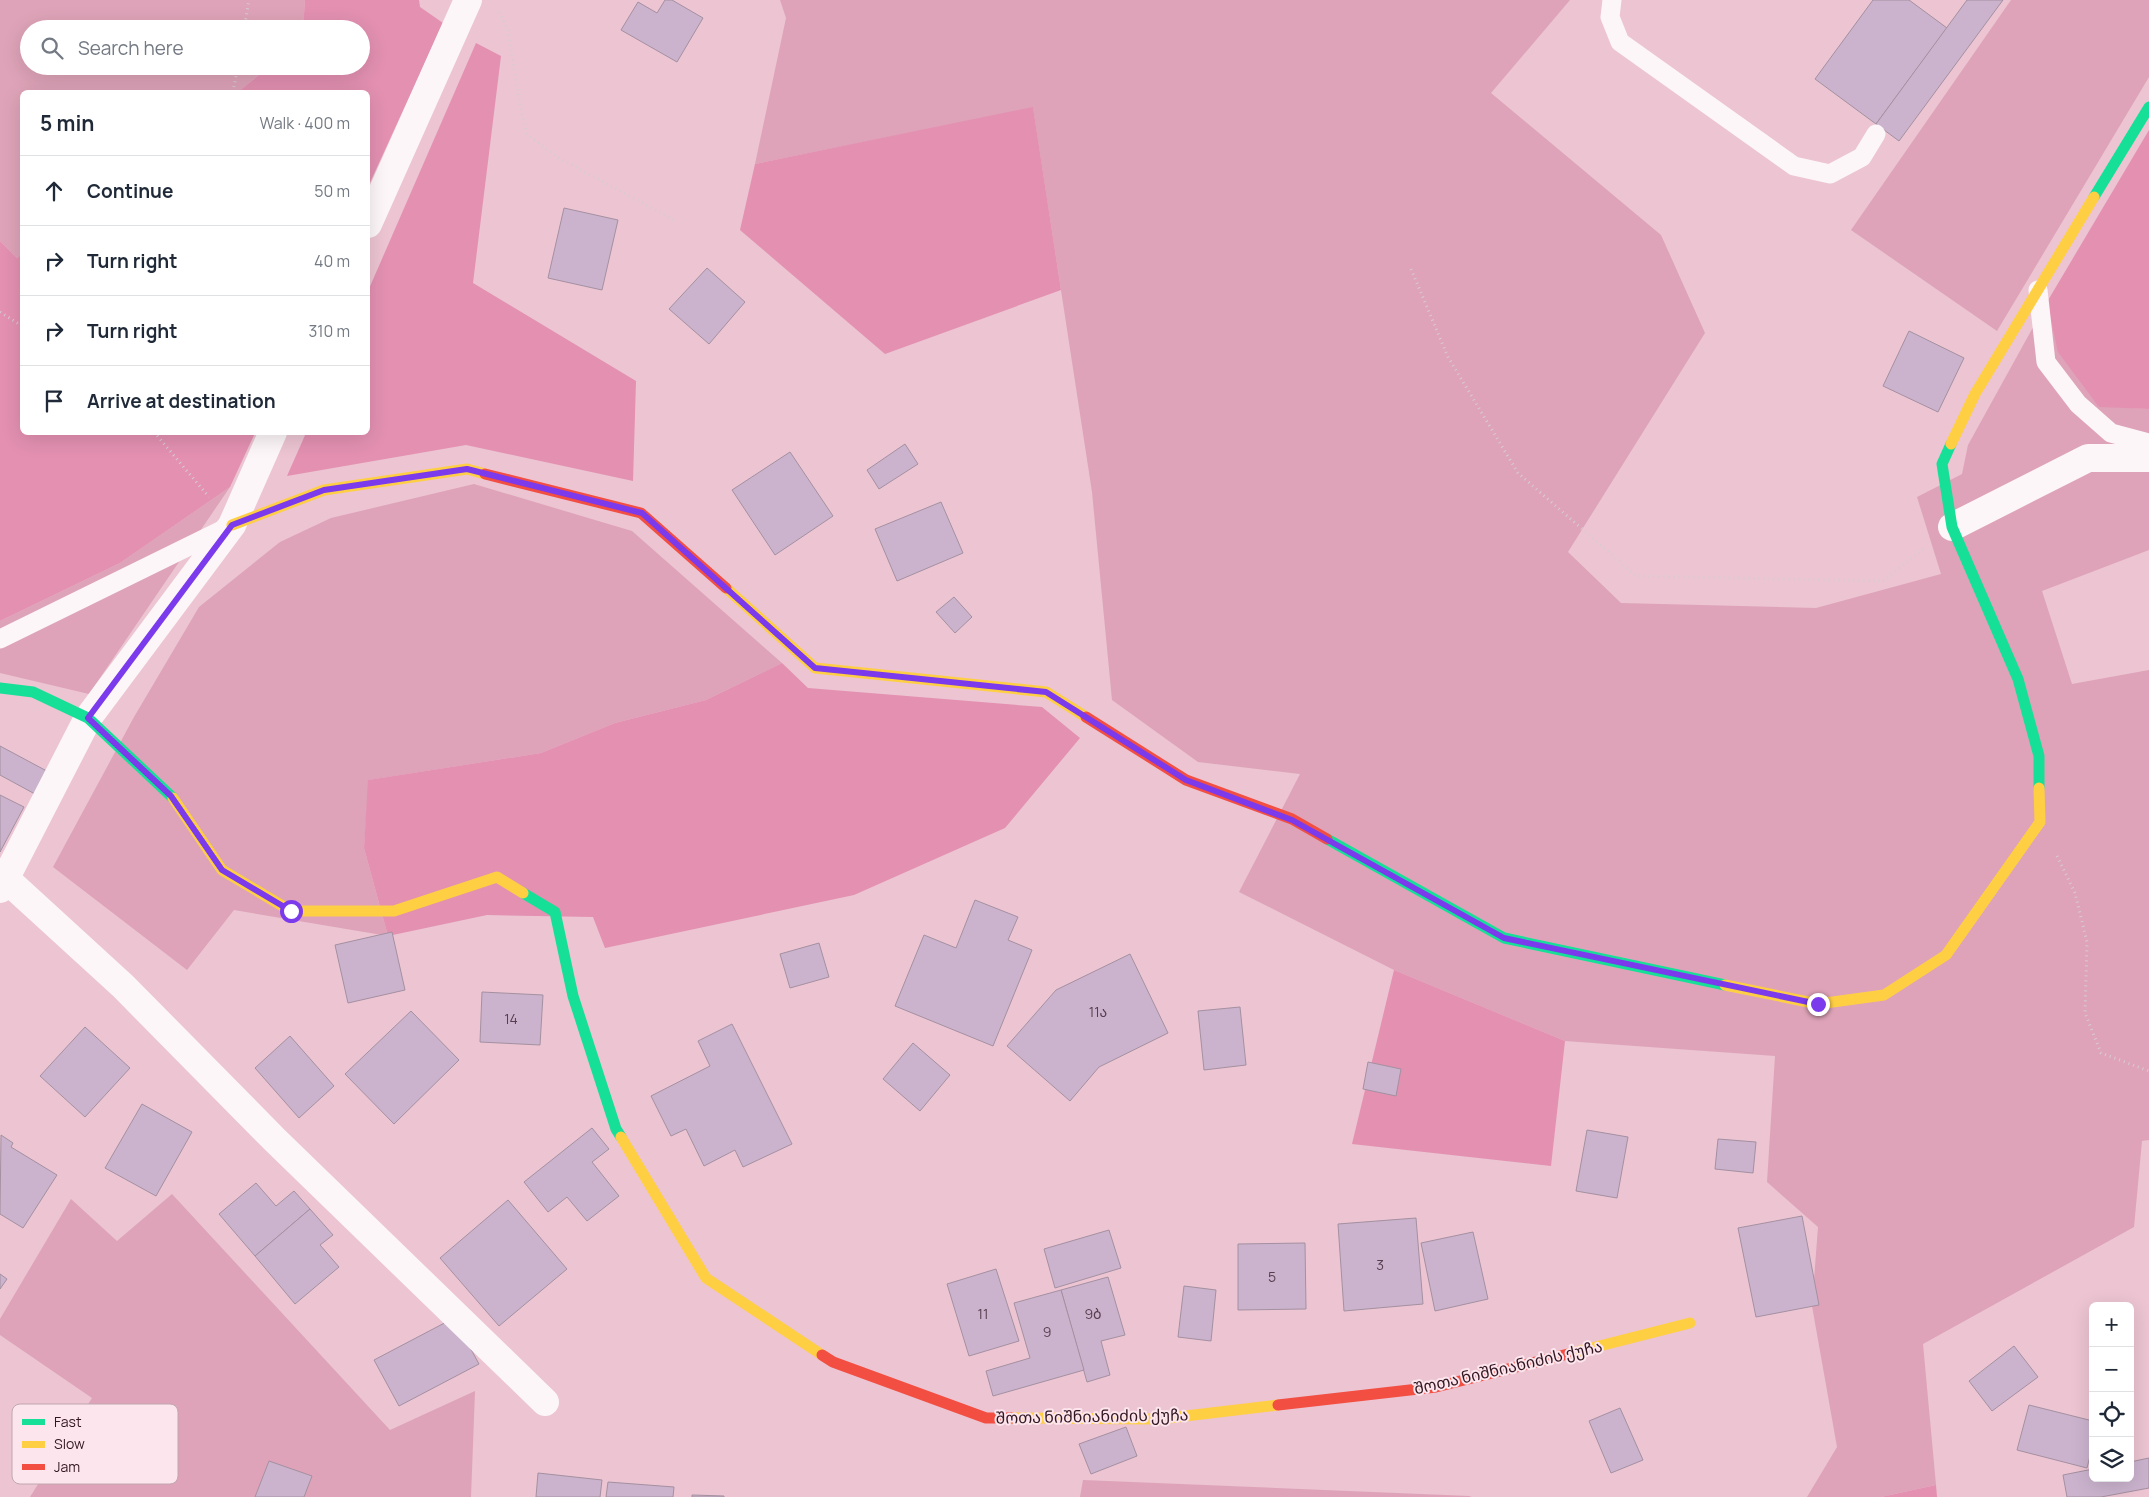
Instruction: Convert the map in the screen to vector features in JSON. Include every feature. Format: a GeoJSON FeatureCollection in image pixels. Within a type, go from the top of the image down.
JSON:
{"type":"FeatureCollection","features":[{"type":"Feature","properties":{"kind":"street"},"geometry":{"type":"LineString","coordinates":[[370,220],[468,0]]}},
{"type":"Feature","properties":{"kind":"street"},"geometry":{"type":"LineString","coordinates":[[232,525],[324,490],[467,469],[642,513],[815,668],[1046,692],[1186,780],[1292,820],[1504,938],[1818,1004],[1884,995],[1946,954],[2040,822],[2039,756],[2018,679],[1952,527],[1942,464],[1975,394],[2149,107]]}},
{"type":"Feature","properties":{"kind":"street"},"geometry":{"type":"LineString","coordinates":[[272,435],[232,525],[88,718],[3,884],[123,986],[276,1140],[544,1402]]}},
{"type":"Feature","properties":{"kind":"street"},"geometry":{"type":"LineString","coordinates":[[1952,527],[2088,458],[2149,458]]}},
{"type":"Feature","properties":{"kind":"street","name":"შოთა ნიშნიანიძის ქუჩა"},"geometry":{"type":"LineString","coordinates":[[0,688],[33,692],[88,718],[171,796],[222,870],[291,911],[394,911],[497,877],[555,912],[573,996],[616,1129],[706,1278],[833,1362],[986,1418],[1160,1419],[1436,1387],[1690,1324]]}},
{"type":"Feature","properties":{"kind":"lane"},"geometry":{"type":"LineString","coordinates":[[1612,0],[1610,17],[1620,42],[1794,166],[1830,174],[1862,157],[1876,134]]}},
{"type":"Feature","properties":{"kind":"lane"},"geometry":{"type":"LineString","coordinates":[[2038,290],[2046,362],[2078,404],[2111,433],[2149,443]]}},
{"type":"Feature","properties":{"kind":"lane"},"geometry":{"type":"LineString","coordinates":[[0,639],[232,525]]}},
{"type":"Feature","properties":{"kind":"path"},"geometry":{"type":"LineString","coordinates":[[246,20],[249,0]]}},
{"type":"Feature","properties":{"kind":"path"},"geometry":{"type":"LineString","coordinates":[[496,8],[508,30],[519,100],[527,134],[555,156],[676,221]]}},
{"type":"Feature","properties":{"kind":"path"},"geometry":{"type":"LineString","coordinates":[[233,90],[236,75]]}},
{"type":"Feature","properties":{"kind":"path"},"geometry":{"type":"LineString","coordinates":[[1411,269],[1448,357],[1518,473],[1636,576],[1883,581],[1952,527]]}},
{"type":"Feature","properties":{"kind":"path"},"geometry":{"type":"LineString","coordinates":[[0,312],[20,325]]}},
{"type":"Feature","properties":{"kind":"path"},"geometry":{"type":"LineString","coordinates":[[157,435],[232,525]]}},
{"type":"Feature","properties":{"kind":"path"},"geometry":{"type":"LineString","coordinates":[[2040,822],[2075,893],[2087,942],[2085,1013],[2101,1053],[2149,1071]]}},
{"type":"Feature","properties":{"kind":"shaded area"},"geometry":{"type":"Polygon","coordinates":[[[0,0],[305,0],[304,20],[20,20],[20,75],[259,75],[240,90],[20,90],[20,256],[17,258],[0,241],[0,0]]]}},
{"type":"Feature","properties":{"kind":"shaded area"},"geometry":{"type":"Polygon","coordinates":[[[305,0],[419,0],[420,7],[443,23],[370,183],[370,90],[240,90],[259,75],[370,75],[370,20],[304,20],[305,0]]]}},
{"type":"Feature","properties":{"kind":"shaded area"},"geometry":{"type":"Polygon","coordinates":[[[780,0],[1570,0],[1491,93],[1661,235],[1705,333],[1568,552],[1621,603],[1816,608],[1941,574],[1917,497],[1962,474],[1968,445],[2047,302],[2099,406],[2149,409],[2149,550],[2042,591],[2072,684],[2149,670],[2149,1140],[2142,1141],[2134,1227],[1923,1344],[1936,1485],[1881,1497],[1807,1497],[1837,1447],[1812,1306],[1818,1227],[1767,1182],[1775,1056],[1565,1041],[1394,970],[1239,892],[1300,774],[1198,762],[1112,700],[1092,492],[1033,108],[755,164],[786,18],[780,0]]]}},
{"type":"Feature","properties":{"kind":"shaded area"},"geometry":{"type":"Polygon","coordinates":[[[2011,0],[2149,0],[2149,77],[1997,331],[1851,230],[2011,0]]]}},
{"type":"Feature","properties":{"kind":"shaded area"},"geometry":{"type":"Polygon","coordinates":[[[476,43],[501,56],[473,283],[636,381],[633,481],[466,445],[287,476],[305,435],[370,435],[370,286],[476,43]]]}},
{"type":"Feature","properties":{"kind":"shaded area"},"geometry":{"type":"Polygon","coordinates":[[[1033,107],[1061,290],[885,354],[740,230],[755,164],[1033,107]]]}},
{"type":"Feature","properties":{"kind":"shaded area"},"geometry":{"type":"Polygon","coordinates":[[[2149,130],[2149,409],[2099,407],[2058,352],[2047,302],[2149,130]]]}},
{"type":"Feature","properties":{"kind":"shaded area"},"geometry":{"type":"Polygon","coordinates":[[[0,241],[17,258],[20,256],[20,435],[254,435],[230,487],[120,563],[0,621],[0,241]]]}},
{"type":"Feature","properties":{"kind":"shaded area"},"geometry":{"type":"Polygon","coordinates":[[[474,484],[632,531],[782,663],[706,700],[615,723],[541,753],[369,780],[364,848],[388,936],[234,910],[187,970],[53,867],[134,717],[199,607],[280,542],[331,518],[474,484]]]}},
{"type":"Feature","properties":{"kind":"shaded area"},"geometry":{"type":"Polygon","coordinates":[[[230,487],[89,694],[0,673],[0,621],[120,563],[230,487]]]}},
{"type":"Feature","properties":{"kind":"shaded area"},"geometry":{"type":"Polygon","coordinates":[[[782,663],[808,688],[1042,707],[1080,738],[1005,828],[854,895],[605,948],[593,917],[487,915],[388,936],[364,848],[368,780],[541,753],[615,723],[706,700],[782,663]]]}},
{"type":"Feature","properties":{"kind":"shaded area"},"geometry":{"type":"Polygon","coordinates":[[[1394,970],[1565,1041],[1551,1166],[1352,1144],[1394,970]]]}},
{"type":"Feature","properties":{"kind":"shaded area"},"geometry":{"type":"Polygon","coordinates":[[[172,1194],[390,1430],[475,1391],[471,1497],[30,1497],[38,1484],[178,1484],[178,1404],[88,1404],[92,1398],[0,1335],[0,1319],[71,1199],[117,1241],[172,1194]]]}},
{"type":"Feature","properties":{"kind":"shaded area"},"geometry":{"type":"Polygon","coordinates":[[[1083,1480],[1469,1496],[1472,1497],[1080,1497],[1083,1480]]]}},
{"type":"Feature","properties":{"kind":"shaded area"},"geometry":{"type":"Polygon","coordinates":[[[1936,1485],[1937,1497],[1881,1497],[1936,1485]]]}},
{"type":"Feature","properties":{"kind":"building"},"geometry":{"type":"Polygon","coordinates":[[[665,0],[672,0],[703,18],[677,62],[621,30],[638,2],[657,13],[665,0]]]}},
{"type":"Feature","properties":{"kind":"building"},"geometry":{"type":"Polygon","coordinates":[[[1873,0],[1909,0],[1947,28],[1876,124],[1815,79],[1873,0]]]}},
{"type":"Feature","properties":{"kind":"building"},"geometry":{"type":"Polygon","coordinates":[[[1967,0],[2003,0],[1899,141],[1876,124],[1967,0]]]}},
{"type":"Feature","properties":{"kind":"building"},"geometry":{"type":"Polygon","coordinates":[[[564,208],[618,220],[602,290],[548,278],[564,208]]]}},
{"type":"Feature","properties":{"kind":"building"},"geometry":{"type":"Polygon","coordinates":[[[707,268],[745,302],[709,344],[669,309],[707,268]]]}},
{"type":"Feature","properties":{"kind":"building"},"geometry":{"type":"Polygon","coordinates":[[[1909,331],[1964,358],[1938,412],[1883,386],[1909,331]]]}},
{"type":"Feature","properties":{"kind":"building"},"geometry":{"type":"Polygon","coordinates":[[[905,444],[918,464],[879,489],[867,470],[905,444]]]}},
{"type":"Feature","properties":{"kind":"building"},"geometry":{"type":"Polygon","coordinates":[[[790,452],[833,516],[775,555],[732,490],[790,452]]]}},
{"type":"Feature","properties":{"kind":"building"},"geometry":{"type":"Polygon","coordinates":[[[941,502],[963,553],[897,581],[875,529],[941,502]]]}},
{"type":"Feature","properties":{"kind":"building"},"geometry":{"type":"Polygon","coordinates":[[[954,597],[972,617],[955,633],[936,612],[954,597]]]}},
{"type":"Feature","properties":{"kind":"building"},"geometry":{"type":"Polygon","coordinates":[[[0,746],[58,777],[46,800],[0,775],[0,746]]]}},
{"type":"Feature","properties":{"kind":"building"},"geometry":{"type":"Polygon","coordinates":[[[0,795],[24,807],[0,852],[0,795]]]}},
{"type":"Feature","properties":{"kind":"building"},"geometry":{"type":"Polygon","coordinates":[[[975,900],[1018,917],[1008,940],[1032,950],[993,1046],[895,1006],[924,935],[956,948],[975,900]]]}},
{"type":"Feature","properties":{"kind":"building"},"geometry":{"type":"Polygon","coordinates":[[[392,932],[405,990],[348,1003],[335,945],[392,932]]]}},
{"type":"Feature","properties":{"kind":"building"},"geometry":{"type":"Polygon","coordinates":[[[819,943],[829,977],[790,988],[780,954],[819,943]]]}},
{"type":"Feature","properties":{"kind":"building"},"geometry":{"type":"Polygon","coordinates":[[[1130,954],[1168,1033],[1099,1067],[1070,1101],[1007,1046],[1056,990],[1130,954]]]}},
{"type":"Feature","properties":{"kind":"building"},"geometry":{"type":"Polygon","coordinates":[[[482,992],[543,995],[540,1045],[480,1042],[482,992]]]}},
{"type":"Feature","properties":{"kind":"building"},"geometry":{"type":"Polygon","coordinates":[[[1240,1007],[1246,1065],[1204,1070],[1198,1011],[1240,1007]]]}},
{"type":"Feature","properties":{"kind":"building"},"geometry":{"type":"Polygon","coordinates":[[[411,1011],[459,1060],[394,1124],[345,1074],[411,1011]]]}},
{"type":"Feature","properties":{"kind":"building"},"geometry":{"type":"Polygon","coordinates":[[[732,1024],[792,1144],[743,1167],[735,1150],[704,1166],[686,1129],[671,1136],[651,1096],[710,1066],[698,1041],[732,1024]]]}},
{"type":"Feature","properties":{"kind":"building"},"geometry":{"type":"Polygon","coordinates":[[[85,1027],[130,1068],[85,1117],[40,1076],[85,1027]]]}},
{"type":"Feature","properties":{"kind":"building"},"geometry":{"type":"Polygon","coordinates":[[[290,1036],[334,1086],[299,1118],[255,1068],[290,1036]]]}},
{"type":"Feature","properties":{"kind":"building"},"geometry":{"type":"Polygon","coordinates":[[[913,1043],[950,1075],[920,1111],[883,1079],[913,1043]]]}},
{"type":"Feature","properties":{"kind":"building"},"geometry":{"type":"Polygon","coordinates":[[[1368,1062],[1401,1069],[1396,1096],[1363,1089],[1368,1062]]]}},
{"type":"Feature","properties":{"kind":"building"},"geometry":{"type":"Polygon","coordinates":[[[142,1104],[192,1132],[156,1196],[105,1168],[142,1104]]]}},
{"type":"Feature","properties":{"kind":"building"},"geometry":{"type":"Polygon","coordinates":[[[592,1128],[609,1149],[592,1162],[619,1196],[587,1221],[567,1197],[548,1212],[524,1182],[592,1128]]]}},
{"type":"Feature","properties":{"kind":"building"},"geometry":{"type":"Polygon","coordinates":[[[1587,1130],[1628,1137],[1617,1198],[1576,1191],[1587,1130]]]}},
{"type":"Feature","properties":{"kind":"building"},"geometry":{"type":"Polygon","coordinates":[[[1,1135],[13,1143],[11,1147],[57,1175],[23,1228],[0,1214],[1,1135]]]}},
{"type":"Feature","properties":{"kind":"building"},"geometry":{"type":"Polygon","coordinates":[[[1718,1139],[1756,1142],[1753,1173],[1715,1169],[1718,1139]]]}},
{"type":"Feature","properties":{"kind":"building"},"geometry":{"type":"Polygon","coordinates":[[[256,1183],[276,1206],[294,1191],[310,1209],[255,1256],[219,1214],[256,1183]]]}},
{"type":"Feature","properties":{"kind":"building"},"geometry":{"type":"Polygon","coordinates":[[[508,1200],[567,1269],[499,1326],[440,1258],[508,1200]]]}},
{"type":"Feature","properties":{"kind":"building"},"geometry":{"type":"Polygon","coordinates":[[[310,1209],[333,1235],[320,1245],[339,1267],[295,1304],[255,1256],[310,1209]]]}},
{"type":"Feature","properties":{"kind":"building"},"geometry":{"type":"Polygon","coordinates":[[[1802,1216],[1819,1305],[1756,1317],[1738,1228],[1802,1216]]]}},
{"type":"Feature","properties":{"kind":"building"},"geometry":{"type":"Polygon","coordinates":[[[1416,1218],[1423,1304],[1344,1311],[1338,1224],[1416,1218]]]}},
{"type":"Feature","properties":{"kind":"building"},"geometry":{"type":"Polygon","coordinates":[[[1109,1230],[1121,1268],[1055,1288],[1044,1249],[1109,1230]]]}},
{"type":"Feature","properties":{"kind":"building"},"geometry":{"type":"Polygon","coordinates":[[[1473,1232],[1488,1299],[1435,1311],[1421,1243],[1473,1232]]]}},
{"type":"Feature","properties":{"kind":"building"},"geometry":{"type":"Polygon","coordinates":[[[1305,1243],[1306,1309],[1238,1310],[1238,1244],[1305,1243]]]}},
{"type":"Feature","properties":{"kind":"building"},"geometry":{"type":"Polygon","coordinates":[[[996,1269],[1019,1341],[969,1356],[947,1284],[996,1269]]]}},
{"type":"Feature","properties":{"kind":"building"},"geometry":{"type":"Polygon","coordinates":[[[0,1274],[7,1279],[0,1289],[0,1274]]]}},
{"type":"Feature","properties":{"kind":"building"},"geometry":{"type":"Polygon","coordinates":[[[1108,1277],[1125,1335],[1101,1341],[1110,1375],[1087,1382],[1061,1290],[1108,1277]]]}},
{"type":"Feature","properties":{"kind":"building"},"geometry":{"type":"Polygon","coordinates":[[[1184,1286],[1216,1290],[1211,1341],[1178,1337],[1184,1286]]]}},
{"type":"Feature","properties":{"kind":"building"},"geometry":{"type":"Polygon","coordinates":[[[1061,1290],[1084,1370],[993,1396],[986,1371],[1030,1358],[1014,1303],[1061,1290]]]}},
{"type":"Feature","properties":{"kind":"building"},"geometry":{"type":"Polygon","coordinates":[[[454,1318],[479,1364],[399,1406],[374,1360],[454,1318]]]}},
{"type":"Feature","properties":{"kind":"building"},"geometry":{"type":"Polygon","coordinates":[[[2014,1346],[2038,1377],[1992,1411],[1969,1381],[2014,1346]]]}},
{"type":"Feature","properties":{"kind":"building"},"geometry":{"type":"Polygon","coordinates":[[[2029,1405],[2089,1420],[2089,1460],[2087,1468],[2017,1450],[2029,1405]]]}},
{"type":"Feature","properties":{"kind":"building"},"geometry":{"type":"Polygon","coordinates":[[[1620,1408],[1643,1460],[1611,1473],[1589,1421],[1620,1408]]]}},
{"type":"Feature","properties":{"kind":"building"},"geometry":{"type":"Polygon","coordinates":[[[1126,1427],[1137,1456],[1091,1474],[1079,1444],[1126,1427]]]}},
{"type":"Feature","properties":{"kind":"building"},"geometry":{"type":"Polygon","coordinates":[[[2149,1458],[2149,1488],[2101,1497],[2067,1497],[2063,1475],[2089,1470],[2089,1482],[2134,1482],[2134,1461],[2149,1458]]]}},
{"type":"Feature","properties":{"kind":"building"},"geometry":{"type":"Polygon","coordinates":[[[269,1461],[312,1476],[304,1497],[255,1497],[269,1461]]]}},
{"type":"Feature","properties":{"kind":"building"},"geometry":{"type":"Polygon","coordinates":[[[538,1473],[602,1480],[600,1497],[536,1497],[538,1473]]]}},
{"type":"Feature","properties":{"kind":"building"},"geometry":{"type":"Polygon","coordinates":[[[608,1482],[674,1487],[673,1497],[606,1497],[608,1482]]]}},
{"type":"Feature","properties":{"kind":"building"},"geometry":{"type":"Polygon","coordinates":[[[692,1495],[724,1496],[724,1497],[692,1497],[692,1495]]]}},
{"type":"Feature","properties":{"kind":"traffic: fast"},"geometry":{"type":"LineString","coordinates":[[2094,197],[2149,107]]}},
{"type":"Feature","properties":{"kind":"traffic: fast"},"geometry":{"type":"LineString","coordinates":[[1951,444],[1942,464],[1952,527],[2018,679],[2039,756],[2039,788]]}},
{"type":"Feature","properties":{"kind":"traffic: fast"},"geometry":{"type":"LineString","coordinates":[[0,688],[33,692],[88,718],[173,798]]}},
{"type":"Feature","properties":{"kind":"traffic: fast"},"geometry":{"type":"LineString","coordinates":[[1327,839],[1504,938],[1725,985]]}},
{"type":"Feature","properties":{"kind":"traffic: fast"},"geometry":{"type":"LineString","coordinates":[[523,893],[555,912],[573,996],[616,1129],[621,1137]]}},
{"type":"Feature","properties":{"kind":"traffic: slow"},"geometry":{"type":"LineString","coordinates":[[1951,444],[1975,394],[2094,197]]}},
{"type":"Feature","properties":{"kind":"traffic: slow"},"geometry":{"type":"LineString","coordinates":[[232,525],[324,490],[467,469],[485,474]]}},
{"type":"Feature","properties":{"kind":"traffic: slow"},"geometry":{"type":"LineString","coordinates":[[726,588],[815,668],[1046,692],[1086,717]]}},
{"type":"Feature","properties":{"kind":"traffic: slow"},"geometry":{"type":"LineString","coordinates":[[1725,985],[1818,1004],[1884,995],[1946,955],[2040,822],[2039,788]]}},
{"type":"Feature","properties":{"kind":"traffic: slow"},"geometry":{"type":"LineString","coordinates":[[173,798],[222,870],[291,911],[394,911],[497,877],[523,893]]}},
{"type":"Feature","properties":{"kind":"traffic: slow"},"geometry":{"type":"LineString","coordinates":[[621,1137],[706,1278],[822,1355]]}},
{"type":"Feature","properties":{"kind":"traffic: slow"},"geometry":{"type":"LineString","coordinates":[[1568,1354],[1690,1323]]}},
{"type":"Feature","properties":{"kind":"traffic: slow"},"geometry":{"type":"LineString","coordinates":[[1012,1418],[1160,1419],[1278,1405]]}},
{"type":"Feature","properties":{"kind":"traffic: jam"},"geometry":{"type":"LineString","coordinates":[[485,474],[641,513],[726,588]]}},
{"type":"Feature","properties":{"kind":"traffic: jam"},"geometry":{"type":"LineString","coordinates":[[1086,717],[1186,780],[1292,819],[1327,839]]}},
{"type":"Feature","properties":{"kind":"traffic: jam"},"geometry":{"type":"LineString","coordinates":[[1278,1405],[1436,1387],[1568,1354]]}},
{"type":"Feature","properties":{"kind":"traffic: jam"},"geometry":{"type":"LineString","coordinates":[[822,1355],[833,1362],[986,1418],[1012,1418]]}},
{"type":"Feature","properties":{"kind":"route"},"geometry":{"type":"LineString","coordinates":[[291,911],[222,870],[171,796],[88,718],[232,525],[324,490],[467,469],[642,513],[815,668],[1046,692],[1186,780],[1292,820],[1504,938],[1818,1004]]}}]}
